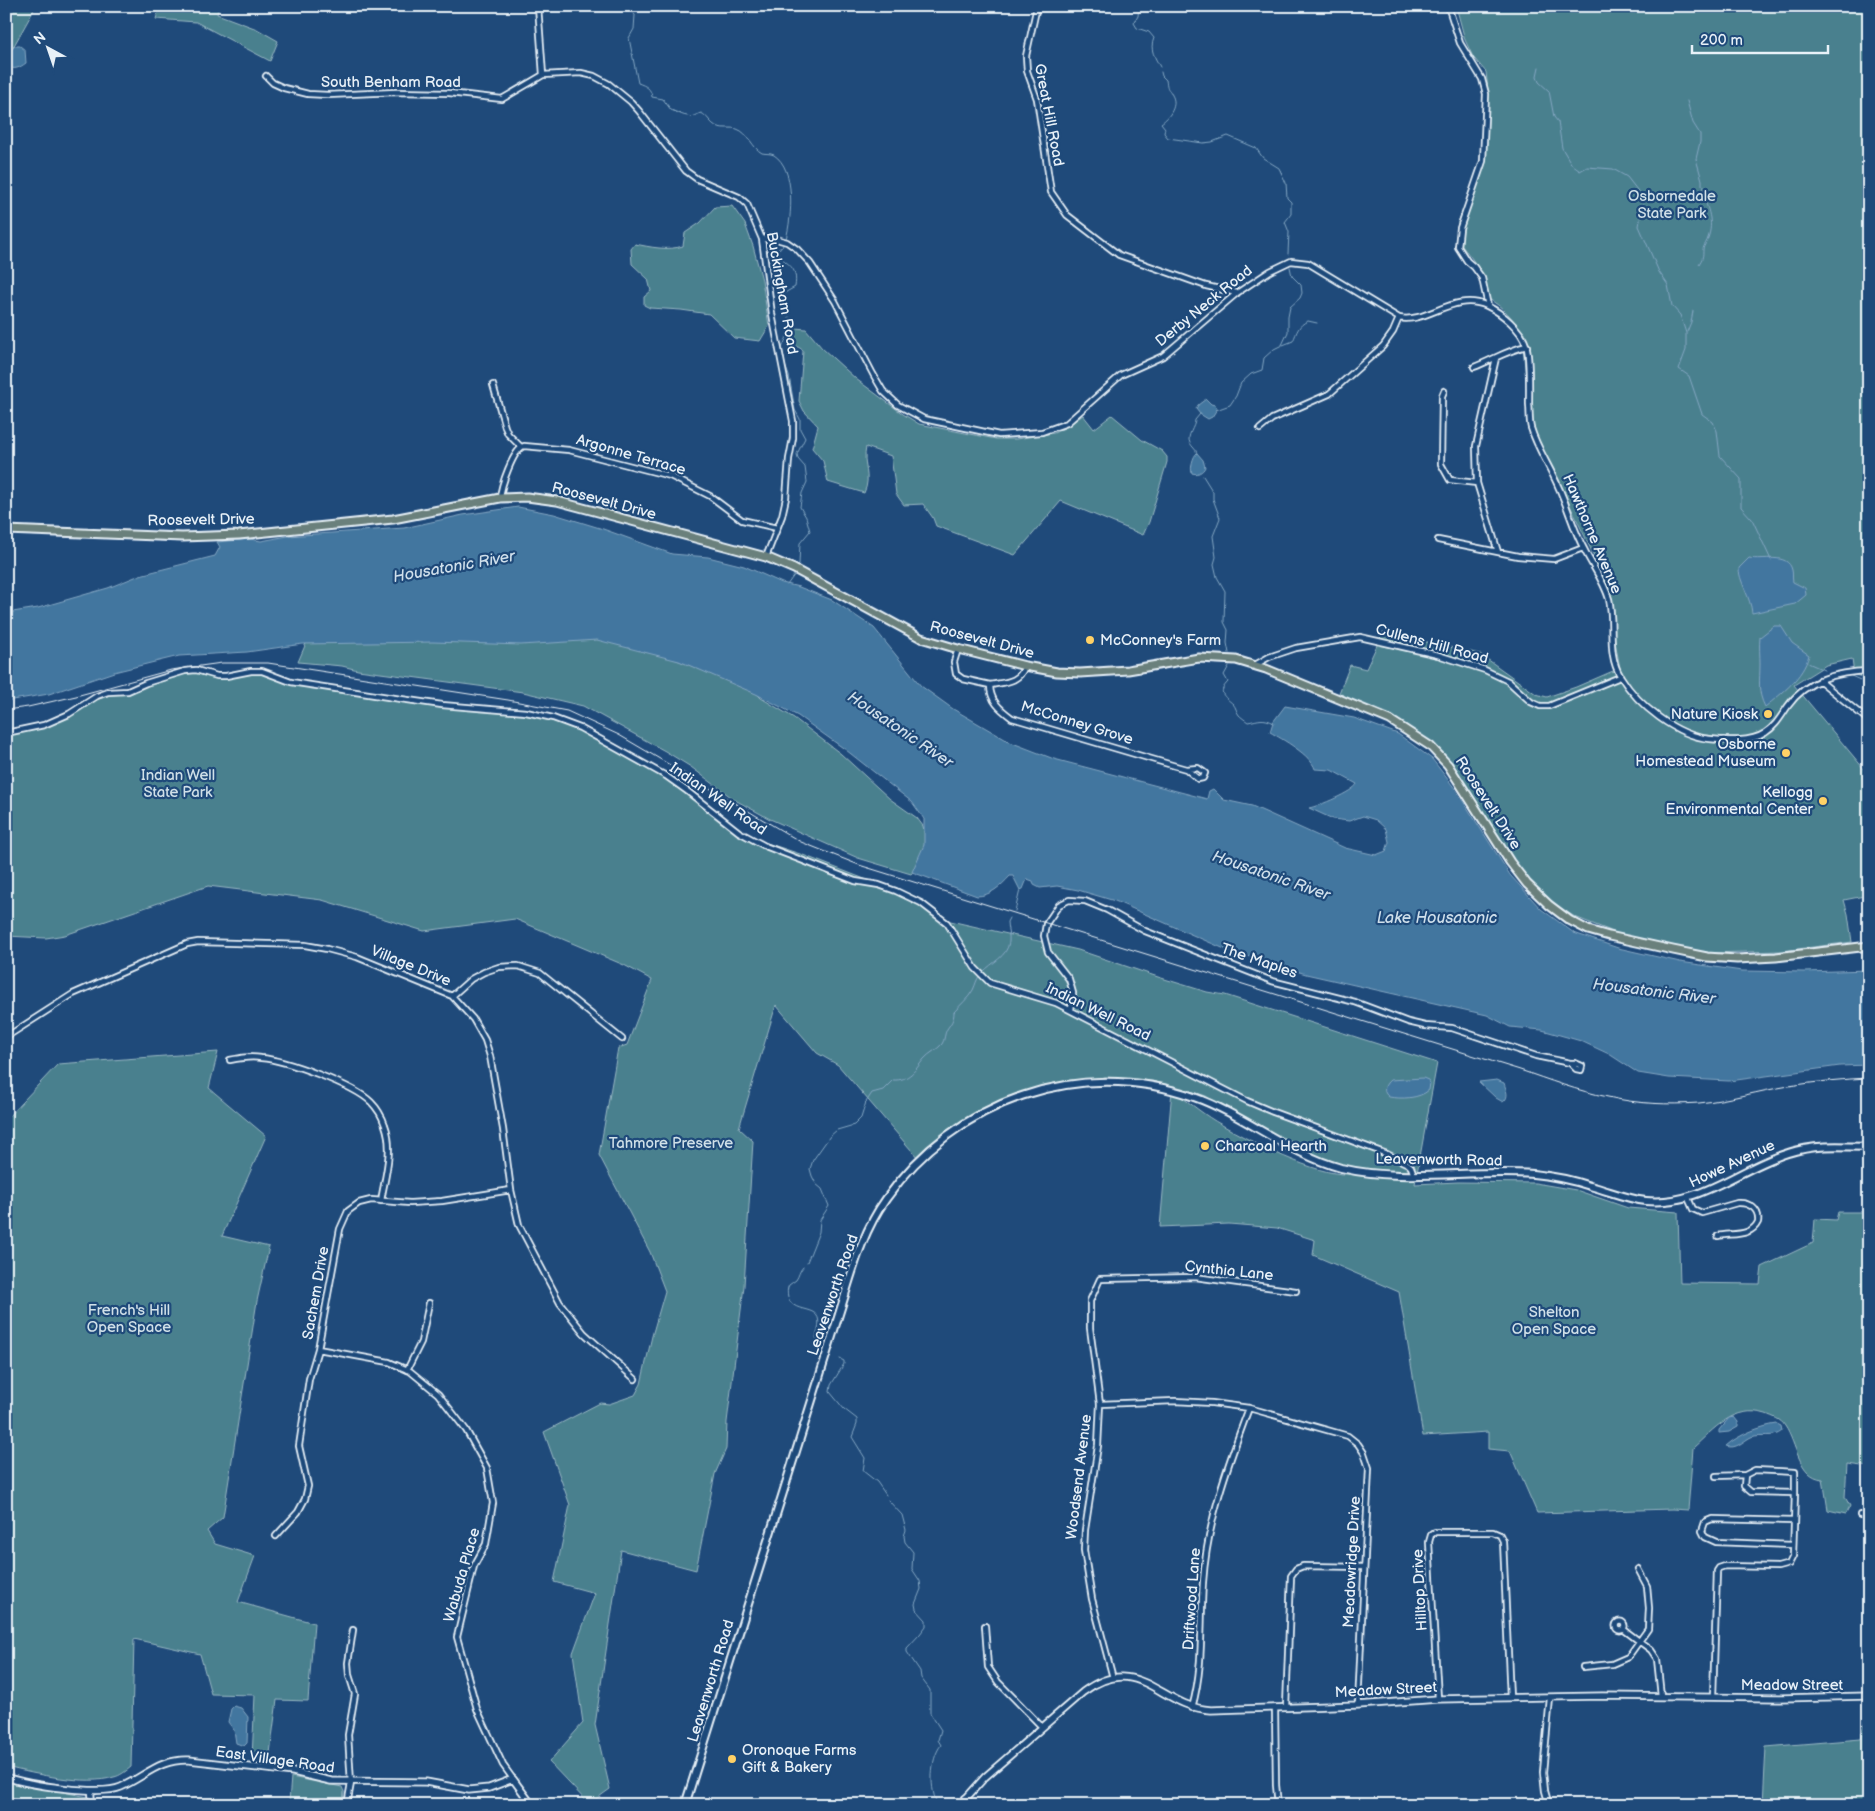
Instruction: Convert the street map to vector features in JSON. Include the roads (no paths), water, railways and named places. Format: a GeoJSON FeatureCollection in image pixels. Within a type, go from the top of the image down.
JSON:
{"type":"FeatureCollection","features":[{"type":"Feature","properties":{"kind":"main road","name":"Roosevelt Drive"},"geometry":{"type":"LineString","coordinates":[[6,530],[182,537],[239,535],[393,519],[500,498],[527,497],[557,501],[766,557],[794,570],[920,638],[958,649],[1057,672],[1101,673],[1208,658],[1231,659],[1255,664],[1390,720],[1430,746],[1448,765],[1510,862],[1527,884],[1549,905],[1569,920],[1588,930],[1707,957],[1737,959],[1776,957],[1869,946]]}},
{"type":"Feature","properties":{"kind":"main road","name":"Leavenworth Road"},"geometry":{"type":"LineString","coordinates":[[685,1805],[857,1257],[870,1225],[885,1200],[927,1151],[952,1132],[973,1118],[1015,1098],[1055,1087],[1107,1081],[1128,1082],[1161,1087],[1214,1104],[1328,1164],[1360,1172],[1414,1175],[1520,1174]]}},
{"type":"Feature","properties":{"kind":"main road","name":"Howe Avenue"},"geometry":{"type":"LineString","coordinates":[[1520,1174],[1571,1180],[1644,1201],[1666,1201],[1688,1198],[1767,1161],[1796,1150],[1822,1147],[1869,1147]]}},
{"type":"Feature","properties":{"kind":"street"},"geometry":{"type":"LineString","coordinates":[[538,6],[543,75]]}},
{"type":"Feature","properties":{"kind":"street","name":"Great Hill Road"},"geometry":{"type":"LineString","coordinates":[[1038,6],[1027,51],[1026,71],[1037,99],[1048,180],[1056,202],[1067,215],[1119,255],[1206,286],[1237,293]]}},
{"type":"Feature","properties":{"kind":"street"},"geometry":{"type":"LineString","coordinates":[[1448,6],[1460,42],[1482,79],[1486,94],[1483,161],[1463,220],[1458,247],[1482,278],[1488,306]]}},
{"type":"Feature","properties":{"kind":"street","name":"Buckingham Road"},"geometry":{"type":"LineString","coordinates":[[543,75],[581,73],[594,76],[614,88],[640,111],[686,171],[697,179],[743,200],[750,210],[762,239],[772,314],[794,429],[786,498],[766,557]]}},
{"type":"Feature","properties":{"kind":"street","name":"South Benham Road"},"geometry":{"type":"LineString","coordinates":[[266,76],[273,83],[284,88],[308,94],[449,92],[502,99],[543,75]]}},
{"type":"Feature","properties":{"kind":"street","name":"Derby Neck Road"},"geometry":{"type":"LineString","coordinates":[[762,239],[773,238],[787,242],[810,263],[835,301],[883,391],[898,405],[924,419],[998,435],[1042,432],[1067,423],[1121,375],[1169,352],[1237,293],[1285,262],[1298,260],[1313,265],[1399,318]]}},
{"type":"Feature","properties":{"kind":"street"},"geometry":{"type":"LineString","coordinates":[[1260,429],[1272,419],[1329,394],[1383,346],[1393,332],[1399,318],[1416,317],[1452,304],[1471,303],[1488,306],[1519,331],[1527,346],[1511,349],[1496,358],[1474,367]]}},
{"type":"Feature","properties":{"kind":"street","name":"Hawthorne Avenue"},"geometry":{"type":"LineString","coordinates":[[1527,346],[1530,427],[1559,487],[1583,548],[1598,573],[1609,600],[1612,653],[1620,677],[1639,700],[1654,714],[1698,738],[1716,740],[1744,739],[1764,735],[1776,724],[1795,698],[1820,680],[1844,672],[1869,670]]}},
{"type":"Feature","properties":{"kind":"street"},"geometry":{"type":"LineString","coordinates":[[1496,358],[1476,446],[1477,483],[1498,552]]}},
{"type":"Feature","properties":{"kind":"street"},"geometry":{"type":"LineString","coordinates":[[493,385],[504,427],[521,447],[513,460],[500,498]]}},
{"type":"Feature","properties":{"kind":"street"},"geometry":{"type":"LineString","coordinates":[[1444,390],[1442,396],[1441,464],[1450,480],[1477,483]]}},
{"type":"Feature","properties":{"kind":"street","name":"Argonne Terrace"},"geometry":{"type":"LineString","coordinates":[[521,447],[569,450],[670,476],[710,496],[742,520],[777,528]]}},
{"type":"Feature","properties":{"kind":"street"},"geometry":{"type":"LineString","coordinates":[[1438,540],[1518,556],[1554,560],[1583,548]]}},
{"type":"Feature","properties":{"kind":"street","name":"Cullens Hill Road"},"geometry":{"type":"LineString","coordinates":[[1255,664],[1296,648],[1360,637],[1438,655],[1485,670],[1508,681],[1532,702],[1540,706],[1549,706],[1620,677]]}},
{"type":"Feature","properties":{"kind":"street"},"geometry":{"type":"LineString","coordinates":[[958,649],[954,662],[956,674],[963,679],[990,685]]}},
{"type":"Feature","properties":{"kind":"street","name":"McConney Grove"},"geometry":{"type":"LineString","coordinates":[[1025,666],[1018,678],[1009,682],[990,685],[990,695],[998,707],[1012,718],[1186,769]]}},
{"type":"Feature","properties":{"kind":"street","name":"Indian Well Road"},"geometry":{"type":"LineString","coordinates":[[6,733],[44,725],[69,714],[97,696],[108,692],[128,691],[146,683],[196,670],[216,676],[251,671],[262,672],[291,682],[401,699],[539,714],[580,728],[666,776],[739,832],[765,846],[855,881],[896,891],[921,903],[947,923],[982,976],[995,985],[1036,996],[1071,1010],[1256,1104],[1388,1154],[1412,1167],[1414,1175]]}},
{"type":"Feature","properties":{"kind":"street"},"geometry":{"type":"LineString","coordinates":[[1820,680],[1869,721]]}},
{"type":"Feature","properties":{"kind":"street","name":"The Maples"},"geometry":{"type":"LineString","coordinates":[[1071,1010],[1073,994],[1069,979],[1048,952],[1044,936],[1046,924],[1059,905],[1070,900],[1085,901],[1145,931],[1272,981],[1355,1002],[1408,1022],[1424,1026],[1452,1028],[1536,1056],[1570,1064]]}},
{"type":"Feature","properties":{"kind":"street","name":"Village Drive"},"geometry":{"type":"LineString","coordinates":[[6,1037],[73,994],[187,944],[198,942],[305,945],[327,949],[357,957],[452,996],[473,1019],[485,1040],[490,1056],[511,1190],[519,1225],[560,1303],[584,1333],[635,1378]]}},
{"type":"Feature","properties":{"kind":"street"},"geometry":{"type":"LineString","coordinates":[[452,996],[471,979],[484,972],[499,967],[518,966],[540,973],[622,1039]]}},
{"type":"Feature","properties":{"kind":"street"},"geometry":{"type":"LineString","coordinates":[[230,1060],[247,1057],[272,1059],[334,1080],[357,1091],[370,1101],[379,1112],[388,1139],[389,1156],[381,1201]]}},
{"type":"Feature","properties":{"kind":"street","name":"Sachem Drive"},"geometry":{"type":"LineString","coordinates":[[276,1536],[298,1512],[305,1499],[308,1486],[298,1446],[309,1379],[318,1349],[340,1229],[348,1210],[359,1203],[371,1200],[410,1203],[442,1201],[511,1190]]}},
{"type":"Feature","properties":{"kind":"street"},"geometry":{"type":"LineString","coordinates":[[1688,1198],[1693,1209],[1702,1213],[1743,1202],[1748,1204],[1757,1213],[1758,1222],[1751,1231],[1718,1236]]}},
{"type":"Feature","properties":{"kind":"street","name":"Cynthia Lane"},"geometry":{"type":"LineString","coordinates":[[1100,1279],[1195,1277],[1296,1292]]}},
{"type":"Feature","properties":{"kind":"street","name":"Woodsend Avenue"},"geometry":{"type":"LineString","coordinates":[[1100,1279],[1090,1301],[1090,1319],[1100,1404],[1098,1446],[1085,1530],[1084,1550],[1092,1599],[1113,1678]]}},
{"type":"Feature","properties":{"kind":"street"},"geometry":{"type":"LineString","coordinates":[[407,1370],[421,1342],[428,1303]]}},
{"type":"Feature","properties":{"kind":"street","name":"Wabuda Place"},"geometry":{"type":"LineString","coordinates":[[318,1349],[389,1362],[407,1370],[438,1394],[466,1430],[487,1468],[493,1503],[486,1544],[474,1566],[457,1637],[477,1708],[494,1748],[513,1779]]}},
{"type":"Feature","properties":{"kind":"street"},"geometry":{"type":"LineString","coordinates":[[1100,1404],[1175,1401],[1249,1408]]}},
{"type":"Feature","properties":{"kind":"street","name":"Meadowridge Drive"},"geometry":{"type":"LineString","coordinates":[[1249,1408],[1341,1433],[1358,1444],[1364,1453],[1369,1468],[1358,1705]]}},
{"type":"Feature","properties":{"kind":"street","name":"Driftwood Lane"},"geometry":{"type":"LineString","coordinates":[[1192,1708],[1199,1681],[1203,1581],[1210,1529],[1231,1456],[1249,1408]]}},
{"type":"Feature","properties":{"kind":"street"},"geometry":{"type":"LineString","coordinates":[[1713,1697],[1717,1571],[1725,1566],[1784,1567],[1792,1560],[1796,1472],[1755,1470],[1745,1476],[1716,1476]]}},
{"type":"Feature","properties":{"kind":"street"},"geometry":{"type":"LineString","coordinates":[[1745,1476],[1744,1486],[1751,1492],[1795,1493]]}},
{"type":"Feature","properties":{"kind":"street"},"geometry":{"type":"LineString","coordinates":[[1860,1515],[1869,1516]]}},
{"type":"Feature","properties":{"kind":"street"},"geometry":{"type":"LineString","coordinates":[[1793,1545],[1716,1542],[1705,1537],[1702,1531],[1705,1522],[1712,1519],[1794,1521]]}},
{"type":"Feature","properties":{"kind":"street","name":"Hilltop Drive"},"geometry":{"type":"LineString","coordinates":[[1438,1699],[1429,1542],[1431,1534],[1435,1532],[1494,1532],[1500,1535],[1503,1540],[1510,1698]]}},
{"type":"Feature","properties":{"kind":"street"},"geometry":{"type":"LineString","coordinates":[[1286,1707],[1291,1576],[1296,1569],[1303,1566],[1364,1567]]}},
{"type":"Feature","properties":{"kind":"street"},"geometry":{"type":"LineString","coordinates":[[1583,1667],[1612,1664],[1628,1657],[1648,1629],[1650,1608],[1647,1586],[1638,1569]]}},
{"type":"Feature","properties":{"kind":"street"},"geometry":{"type":"LineString","coordinates":[[986,1626],[988,1667],[998,1682],[1042,1727]]}},
{"type":"Feature","properties":{"kind":"street"},"geometry":{"type":"LineString","coordinates":[[1623,1629],[1640,1641],[1657,1658],[1661,1696]]}},
{"type":"Feature","properties":{"kind":"street"},"geometry":{"type":"LineString","coordinates":[[347,1805],[351,1783],[348,1735],[355,1694],[348,1675],[353,1630]]}},
{"type":"Feature","properties":{"kind":"street","name":"Meadow Street"},"geometry":{"type":"LineString","coordinates":[[960,1805],[985,1777],[1042,1727],[1089,1688],[1113,1678],[1139,1680],[1149,1683],[1192,1708],[1210,1710],[1358,1705],[1438,1699],[1869,1696]]}},
{"type":"Feature","properties":{"kind":"street"},"geometry":{"type":"LineString","coordinates":[[1549,1805],[1543,1772],[1550,1698]]}},
{"type":"Feature","properties":{"kind":"street"},"geometry":{"type":"LineString","coordinates":[[1275,1708],[1278,1805]]}},
{"type":"Feature","properties":{"kind":"street","name":"East Village Road"},"geometry":{"type":"LineString","coordinates":[[6,1777],[90,1791],[106,1791],[121,1788],[163,1763],[177,1760],[293,1772],[331,1781],[351,1783],[419,1782],[469,1790],[489,1788],[513,1779]]}},
{"type":"Feature","properties":{"kind":"street"},"geometry":{"type":"LineString","coordinates":[[513,1779],[532,1805]]}},
{"type":"Feature","properties":{"kind":"street"},"geometry":{"type":"LineString","coordinates":[[90,1791],[92,1805]]}},
{"type":"Feature","properties":{"kind":"street"},"geometry":{"type":"LineString","coordinates":[[965,1798],[973,1805]]}},
{"type":"Feature","properties":{"kind":"water"},"geometry":{"type":"Polygon","coordinates":[[[15,46],[20,46],[25,50],[26,63],[15,68],[8,67],[8,53],[15,46]]]}},
{"type":"Feature","properties":{"kind":"water"},"geometry":{"type":"Polygon","coordinates":[[[1206,399],[1215,405],[1217,409],[1212,417],[1208,419],[1196,409],[1206,399]]]}},
{"type":"Feature","properties":{"kind":"water"},"geometry":{"type":"Polygon","coordinates":[[[1197,453],[1203,460],[1205,467],[1200,473],[1194,474],[1191,471],[1194,457],[1197,453]]]}},
{"type":"Feature","properties":{"kind":"water","name":"Lake Housatonic"},"geometry":{"type":"Polygon","coordinates":[[[518,507],[554,514],[603,529],[672,554],[708,557],[744,566],[782,583],[799,587],[832,600],[874,628],[921,686],[953,709],[1010,742],[1054,759],[1207,799],[1209,791],[1213,789],[1224,800],[1252,806],[1345,848],[1376,855],[1386,851],[1389,842],[1386,829],[1376,820],[1363,816],[1349,821],[1333,819],[1309,808],[1343,795],[1357,784],[1331,770],[1315,769],[1308,758],[1302,753],[1270,732],[1273,722],[1285,706],[1354,718],[1398,734],[1432,759],[1456,790],[1510,875],[1541,909],[1574,933],[1618,948],[1680,962],[1742,971],[1869,970],[1869,1065],[1840,1066],[1729,1081],[1669,1078],[1638,1073],[1609,1054],[1581,1041],[1542,1030],[1510,1027],[1487,1015],[1306,974],[1227,950],[1115,901],[1078,890],[1057,886],[1040,888],[1034,885],[1033,881],[1027,879],[1023,889],[1020,890],[1013,876],[1010,876],[991,892],[977,896],[912,872],[924,845],[924,819],[912,802],[846,750],[798,716],[756,694],[679,661],[597,640],[521,645],[433,642],[303,644],[247,652],[179,656],[114,672],[49,694],[6,701],[6,613],[38,608],[108,588],[140,575],[215,556],[220,547],[217,542],[250,539],[261,541],[288,536],[404,528],[463,515],[518,507]]]}},
{"type":"Feature","properties":{"kind":"water"},"geometry":{"type":"Polygon","coordinates":[[[1749,558],[1774,558],[1790,564],[1793,582],[1805,588],[1806,595],[1795,604],[1752,613],[1739,572],[1739,568],[1749,558]]]}},
{"type":"Feature","properties":{"kind":"water"},"geometry":{"type":"Polygon","coordinates":[[[1774,626],[1781,626],[1792,643],[1809,655],[1797,678],[1765,707],[1760,686],[1760,637],[1774,626]]]}},
{"type":"Feature","properties":{"kind":"water"},"geometry":{"type":"Polygon","coordinates":[[[1423,1078],[1430,1083],[1429,1090],[1420,1095],[1410,1098],[1399,1098],[1389,1097],[1385,1093],[1385,1086],[1390,1080],[1423,1078]]]}},
{"type":"Feature","properties":{"kind":"water"},"geometry":{"type":"Polygon","coordinates":[[[1497,1080],[1504,1083],[1507,1096],[1503,1102],[1479,1082],[1497,1080]]]}},
{"type":"Feature","properties":{"kind":"water"},"geometry":{"type":"Polygon","coordinates":[[[1734,1417],[1738,1422],[1738,1427],[1729,1432],[1719,1433],[1719,1430],[1729,1418],[1734,1417]]]}},
{"type":"Feature","properties":{"kind":"water"},"geometry":{"type":"Polygon","coordinates":[[[1777,1424],[1781,1426],[1782,1431],[1775,1435],[1755,1436],[1736,1446],[1726,1446],[1750,1432],[1777,1424]]]}},
{"type":"Feature","properties":{"kind":"water"},"geometry":{"type":"Polygon","coordinates":[[[234,1706],[241,1708],[248,1717],[247,1743],[244,1746],[236,1743],[234,1730],[228,1722],[231,1709],[234,1706]]]}},
{"type":"Feature","properties":{"kind":"waterway"},"geometry":{"type":"LineString","coordinates":[[629,6],[635,15],[634,29],[629,38],[638,83],[648,88],[651,91],[652,97],[663,99],[671,110],[691,117],[701,113],[718,127],[741,131],[759,151],[774,155],[781,162],[789,182],[791,206],[786,239]]}},
{"type":"Feature","properties":{"kind":"waterway"},"geometry":{"type":"LineString","coordinates":[[1139,6],[1138,16],[1134,23],[1137,28],[1149,32],[1154,38],[1152,50],[1160,67]]}},
{"type":"Feature","properties":{"kind":"waterway"},"geometry":{"type":"LineString","coordinates":[[1539,67],[1537,76],[1539,82],[1549,91],[1554,117],[1558,122],[1562,148],[1572,165],[1580,171],[1587,167],[1613,169],[1627,177],[1641,195],[1643,202],[1639,226],[1659,272],[1668,285],[1672,306],[1680,315],[1686,333],[1686,350],[1679,369],[1689,376],[1702,414],[1713,422],[1717,431],[1720,456],[1741,479],[1741,507],[1752,519],[1771,560]]}},
{"type":"Feature","properties":{"kind":"waterway"},"geometry":{"type":"LineString","coordinates":[[1161,72],[1174,99],[1174,107],[1167,118],[1161,123],[1165,128],[1164,133],[1168,138],[1203,143],[1228,136],[1256,148],[1263,158],[1279,168],[1286,183],[1287,198],[1291,202],[1291,214],[1285,222],[1289,232],[1288,254]]}},
{"type":"Feature","properties":{"kind":"waterway"},"geometry":{"type":"LineString","coordinates":[[1687,101],[1693,123],[1700,134],[1696,159],[1702,185],[1704,186],[1702,194],[1710,221],[1710,232],[1699,264]]}},
{"type":"Feature","properties":{"kind":"waterway"},"geometry":{"type":"LineString","coordinates":[[784,243],[778,249],[779,256],[790,265],[794,271],[796,281],[795,287],[781,295],[779,302],[781,309],[788,314]]}},
{"type":"Feature","properties":{"kind":"waterway"},"geometry":{"type":"LineString","coordinates":[[1216,410],[1230,405],[1241,383],[1251,374],[1262,370],[1264,358],[1282,345],[1288,332],[1290,307],[1300,298],[1302,293],[1301,285],[1292,276],[1290,267]]}},
{"type":"Feature","properties":{"kind":"waterway"},"geometry":{"type":"LineString","coordinates":[[1687,332],[1693,311]]}},
{"type":"Feature","properties":{"kind":"waterway"},"geometry":{"type":"LineString","coordinates":[[789,317],[791,328],[782,348],[795,410],[800,419],[800,429],[805,438],[797,454],[798,459],[805,467],[807,482],[802,493],[800,507],[806,517],[810,531],[800,543],[799,564],[797,567]]}},
{"type":"Feature","properties":{"kind":"waterway"},"geometry":{"type":"LineString","coordinates":[[1283,345],[1293,341],[1298,329],[1308,321],[1317,323]]}},
{"type":"Feature","properties":{"kind":"waterway"},"geometry":{"type":"LineString","coordinates":[[1197,453],[1190,443],[1189,437],[1195,420],[1200,414]]}},
{"type":"Feature","properties":{"kind":"waterway"},"geometry":{"type":"LineString","coordinates":[[1203,476],[1213,492],[1213,499],[1220,518],[1213,536],[1216,557],[1214,564],[1217,577],[1225,591],[1224,622],[1228,630],[1227,643],[1229,653]]}},
{"type":"Feature","properties":{"kind":"waterway"},"geometry":{"type":"LineString","coordinates":[[787,585],[795,574]]}},
{"type":"Feature","properties":{"kind":"waterway"},"geometry":{"type":"LineString","coordinates":[[1808,663],[1824,670]]}},
{"type":"Feature","properties":{"kind":"waterway"},"geometry":{"type":"LineString","coordinates":[[1229,666],[1224,675],[1228,682],[1222,692],[1234,705],[1239,715],[1248,722],[1264,720],[1274,723]]}},
{"type":"Feature","properties":{"kind":"waterway"},"geometry":{"type":"LineString","coordinates":[[1849,675],[1869,684]]}},
{"type":"Feature","properties":{"kind":"waterway"},"geometry":{"type":"LineString","coordinates":[[1015,911],[1020,890]]}},
{"type":"Feature","properties":{"kind":"waterway"},"geometry":{"type":"LineString","coordinates":[[983,972],[1008,947],[1007,922],[1009,918]]}},
{"type":"Feature","properties":{"kind":"waterway"},"geometry":{"type":"LineString","coordinates":[[807,1262],[819,1232],[820,1220],[829,1206],[822,1189],[816,1184],[812,1176],[810,1169],[813,1160],[830,1136],[837,1130],[854,1125],[861,1118],[866,1102],[872,1093],[883,1090],[893,1080],[907,1077],[926,1057],[942,1044],[946,1031],[953,1019],[954,1012],[967,999],[980,975]]}},
{"type":"Feature","properties":{"kind":"waterway"},"geometry":{"type":"LineString","coordinates":[[803,1267],[796,1280],[788,1286],[788,1297],[791,1303],[814,1313],[818,1318],[819,1325],[816,1337],[818,1341]]}},
{"type":"Feature","properties":{"kind":"waterway"},"geometry":{"type":"LineString","coordinates":[[840,1359],[844,1361],[844,1364],[831,1385],[830,1392],[844,1409],[857,1419],[852,1437],[865,1458],[863,1471],[877,1482],[886,1495]]}},
{"type":"Feature","properties":{"kind":"waterway"},"geometry":{"type":"LineString","coordinates":[[888,1500],[902,1515],[906,1530],[905,1542],[913,1552],[912,1569],[920,1581],[921,1589],[915,1604],[916,1609],[926,1620],[926,1626],[907,1648],[907,1652],[930,1690],[930,1713],[941,1730],[938,1740],[941,1745],[937,1751],[932,1775],[933,1791],[938,1805]]}},
{"type":"Feature","properties":{"kind":"railway"},"geometry":{"type":"LineString","coordinates":[[6,710],[76,696],[171,670],[222,663],[268,663],[508,700],[567,711],[619,735],[801,842],[859,865],[1586,1092],[1630,1101],[1688,1104],[1722,1100],[1778,1088],[1869,1078]]}},
{"type":"Feature","properties":{"kind":"place","name":"McConney's Farm"},"geometry":{"type":"Point","coordinates":[1090,640]}},
{"type":"Feature","properties":{"kind":"place","name":"Nature Kiosk"},"geometry":{"type":"Point","coordinates":[1768,714]}},
{"type":"Feature","properties":{"kind":"place","name":"Osborne Homestead Museum"},"geometry":{"type":"Point","coordinates":[1786,753]}},
{"type":"Feature","properties":{"kind":"place","name":"Kellogg Environmental Center"},"geometry":{"type":"Point","coordinates":[1823,801]}},
{"type":"Feature","properties":{"kind":"place","name":"Charcoal Hearth"},"geometry":{"type":"Point","coordinates":[1205,1146]}},
{"type":"Feature","properties":{"kind":"place","name":"Oronoque Farms Gift & Bakery"},"geometry":{"type":"Point","coordinates":[732,1759]}},
{"type":"Feature","properties":{"kind":"park label","name":"Osbornedale State Park"},"geometry":{"type":"Point","coordinates":[1672,204]}},
{"type":"Feature","properties":{"kind":"park label","name":"Indian Well State Park"},"geometry":{"type":"Point","coordinates":[178,784]}},
{"type":"Feature","properties":{"kind":"park label","name":"Tahmore Preserve"},"geometry":{"type":"Point","coordinates":[671,1143]}},
{"type":"Feature","properties":{"kind":"park label","name":"French's Hill Open Space"},"geometry":{"type":"Point","coordinates":[129,1318]}},
{"type":"Feature","properties":{"kind":"park label","name":"Shelton Open Space"},"geometry":{"type":"Point","coordinates":[1554,1320]}},
{"type":"Feature","properties":{"kind":"water label","name":"Housatonic River"},"geometry":{"type":"Point","coordinates":[454,567]}},
{"type":"Feature","properties":{"kind":"water label","name":"Housatonic River"},"geometry":{"type":"Point","coordinates":[900,730]}},
{"type":"Feature","properties":{"kind":"water label","name":"Housatonic River"},"geometry":{"type":"Point","coordinates":[1271,876]}},
{"type":"Feature","properties":{"kind":"water label","name":"Housatonic River"},"geometry":{"type":"Point","coordinates":[1654,992]}}]}
